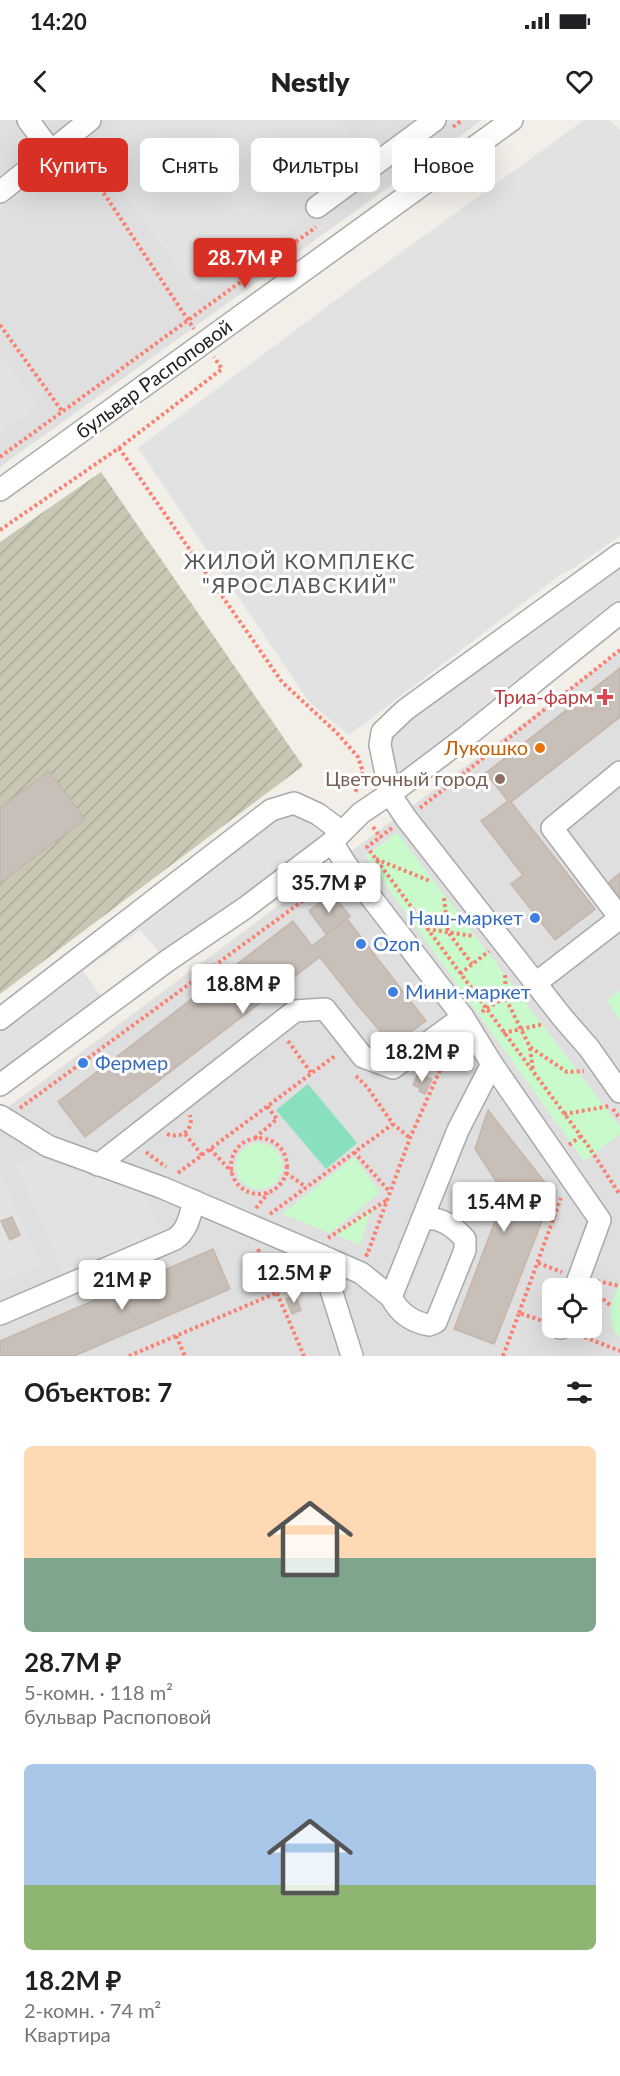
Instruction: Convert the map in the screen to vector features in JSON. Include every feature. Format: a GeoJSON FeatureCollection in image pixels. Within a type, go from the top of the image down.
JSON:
{"type":"FeatureCollection","features":[{"type":"Feature","properties":{"kind":"street"},"geometry":{"type":"LineString","coordinates":[[28,120],[41,138]]}},
{"type":"Feature","properties":{"kind":"street"},"geometry":{"type":"LineString","coordinates":[[67,137],[90,120]]}},
{"type":"Feature","properties":{"kind":"street","name":"бульвар Распоповой"},"geometry":{"type":"LineString","coordinates":[[0,490],[512,120]]}},
{"type":"Feature","properties":{"kind":"street"},"geometry":{"type":"LineString","coordinates":[[319,214],[439,127]]}},
{"type":"Feature","properties":{"kind":"street"},"geometry":{"type":"LineString","coordinates":[[0,192],[18,177]]}},
{"type":"Feature","properties":{"kind":"street"},"geometry":{"type":"LineString","coordinates":[[616,1092],[589,1048],[562,1017],[406,818],[390,794],[380,745],[382,732],[405,710],[620,554]]}},
{"type":"Feature","properties":{"kind":"street"},"geometry":{"type":"LineString","coordinates":[[0,1085],[167,961],[245,908],[337,837],[361,813],[467,736],[620,613]]}},
{"type":"Feature","properties":{"kind":"street"},"geometry":{"type":"LineString","coordinates":[[536,983],[620,918],[552,828],[620,772]]}},
{"type":"Feature","properties":{"kind":"street"},"geometry":{"type":"LineString","coordinates":[[0,1018],[271,810],[294,803],[318,814],[337,837],[347,866],[466,1023],[600,1220],[579,1278]]}},
{"type":"Feature","properties":{"kind":"street"},"geometry":{"type":"LineString","coordinates":[[98,1165],[295,1011],[325,1009],[363,1057],[393,1068],[466,1023]]}},
{"type":"Feature","properties":{"kind":"street"},"geometry":{"type":"LineString","coordinates":[[391,1297],[458,1130],[492,1064]]}},
{"type":"Feature","properties":{"kind":"street"},"geometry":{"type":"LineString","coordinates":[[0,1116],[48,1146],[163,1188],[246,1224],[322,1242],[391,1297],[397,1308],[409,1318],[417,1323],[429,1325],[438,1317],[465,1250],[465,1239],[454,1228],[438,1219],[422,1220]]}},
{"type":"Feature","properties":{"kind":"street"},"geometry":{"type":"LineString","coordinates":[[0,1314],[175,1239],[182,1234],[186,1226],[194,1201]]}},
{"type":"Feature","properties":{"kind":"street"},"geometry":{"type":"LineString","coordinates":[[322,1242],[351,1356]]}},
{"type":"Feature","properties":{"kind":"path"},"geometry":{"type":"LineString","coordinates":[[439,127],[462,120]]}},
{"type":"Feature","properties":{"kind":"path"},"geometry":{"type":"LineString","coordinates":[[67,137],[187,321]]}},
{"type":"Feature","properties":{"kind":"path"},"geometry":{"type":"LineString","coordinates":[[0,457],[187,321],[319,214]]}},
{"type":"Feature","properties":{"kind":"path"},"geometry":{"type":"LineString","coordinates":[[0,325],[62,411]]}},
{"type":"Feature","properties":{"kind":"path"},"geometry":{"type":"LineString","coordinates":[[0,530],[119,448],[222,369]]}},
{"type":"Feature","properties":{"kind":"path"},"geometry":{"type":"LineString","coordinates":[[119,448],[282,682],[336,732],[358,757],[363,772],[353,798]]}},
{"type":"Feature","properties":{"kind":"path"},"geometry":{"type":"LineString","coordinates":[[620,650],[367,847],[503,1034],[589,1147],[620,1195]]}},
{"type":"Feature","properties":{"kind":"path"},"geometry":{"type":"LineString","coordinates":[[376,859],[432,882]]}},
{"type":"Feature","properties":{"kind":"path"},"geometry":{"type":"LineString","coordinates":[[23,1106],[330,882]]}},
{"type":"Feature","properties":{"kind":"path"},"geometry":{"type":"LineString","coordinates":[[444,897],[448,932],[472,964]]}},
{"type":"Feature","properties":{"kind":"path"},"geometry":{"type":"LineString","coordinates":[[427,929],[483,937]]}},
{"type":"Feature","properties":{"kind":"path"},"geometry":{"type":"LineString","coordinates":[[460,974],[491,948]]}},
{"type":"Feature","properties":{"kind":"path"},"geometry":{"type":"LineString","coordinates":[[517,958],[505,965],[506,999],[530,1047],[533,1073]]}},
{"type":"Feature","properties":{"kind":"path"},"geometry":{"type":"LineString","coordinates":[[357,1251],[367,1255],[410,1138],[447,1053],[466,1023],[485,1009],[536,983]]}},
{"type":"Feature","properties":{"kind":"path"},"geometry":{"type":"LineString","coordinates":[[503,1034],[520,1028],[549,1023],[562,1017]]}},
{"type":"Feature","properties":{"kind":"path"},"geometry":{"type":"LineString","coordinates":[[279,1048],[295,1036]]}},
{"type":"Feature","properties":{"kind":"path"},"geometry":{"type":"LineString","coordinates":[[288,1041],[312,1074]]}},
{"type":"Feature","properties":{"kind":"path"},"geometry":{"type":"LineString","coordinates":[[329,1047],[344,1063]]}},
{"type":"Feature","properties":{"kind":"path"},"geometry":{"type":"LineString","coordinates":[[530,1047],[567,1072],[584,1071]]}},
{"type":"Feature","properties":{"kind":"path"},"geometry":{"type":"LineString","coordinates":[[185,1179],[175,1174],[336,1055]]}},
{"type":"Feature","properties":{"kind":"path"},"geometry":{"type":"LineString","coordinates":[[351,1071],[367,1087],[393,1124],[410,1138]]}},
{"type":"Feature","properties":{"kind":"path"},"geometry":{"type":"LineString","coordinates":[[564,1114],[616,1092]]}},
{"type":"Feature","properties":{"kind":"path"},"geometry":{"type":"LineString","coordinates":[[232,1172],[233,1156],[237,1149],[243,1143],[255,1138],[277,1119],[267,1106]]}},
{"type":"Feature","properties":{"kind":"path"},"geometry":{"type":"LineString","coordinates":[[182,1122],[199,1108]]}},
{"type":"Feature","properties":{"kind":"path"},"geometry":{"type":"LineString","coordinates":[[166,1134],[175,1137],[184,1134],[191,1127],[190,1115]]}},
{"type":"Feature","properties":{"kind":"path"},"geometry":{"type":"LineString","coordinates":[[268,1215],[393,1124]]}},
{"type":"Feature","properties":{"kind":"path"},"geometry":{"type":"LineString","coordinates":[[159,1140],[174,1128]]}},
{"type":"Feature","properties":{"kind":"path"},"geometry":{"type":"LineString","coordinates":[[184,1134],[202,1155]]}},
{"type":"Feature","properties":{"kind":"path"},"geometry":{"type":"LineString","coordinates":[[255,1138],[267,1139],[281,1149],[285,1156],[286,1173],[283,1181],[268,1192],[254,1209],[278,1219]]}},
{"type":"Feature","properties":{"kind":"path"},"geometry":{"type":"LineString","coordinates":[[152,1146],[146,1151],[168,1169]]}},
{"type":"Feature","properties":{"kind":"path"},"geometry":{"type":"LineString","coordinates":[[210,1149],[232,1172],[242,1187],[250,1192],[268,1192]]}},
{"type":"Feature","properties":{"kind":"path"},"geometry":{"type":"LineString","coordinates":[[354,1152],[390,1192]]}},
{"type":"Feature","properties":{"kind":"path"},"geometry":{"type":"LineString","coordinates":[[286,1173],[306,1187]]}},
{"type":"Feature","properties":{"kind":"path"},"geometry":{"type":"LineString","coordinates":[[503,1356],[565,1189]]}},
{"type":"Feature","properties":{"kind":"path"},"geometry":{"type":"LineString","coordinates":[[322,1242],[388,1199]]}},
{"type":"Feature","properties":{"kind":"path"},"geometry":{"type":"LineString","coordinates":[[246,1224],[304,1356]]}},
{"type":"Feature","properties":{"kind":"path"},"geometry":{"type":"LineString","coordinates":[[322,1242],[338,1242]]}},
{"type":"Feature","properties":{"kind":"path"},"geometry":{"type":"LineString","coordinates":[[602,1282],[620,1286]]}},
{"type":"Feature","properties":{"kind":"path"},"geometry":{"type":"LineString","coordinates":[[129,1356],[276,1293]]}},
{"type":"Feature","properties":{"kind":"path"},"geometry":{"type":"LineString","coordinates":[[602,1298],[611,1306]]}},
{"type":"Feature","properties":{"kind":"path"},"geometry":{"type":"LineString","coordinates":[[519,1313],[542,1321]]}},
{"type":"Feature","properties":{"kind":"path"},"geometry":{"type":"LineString","coordinates":[[176,1336],[185,1356]]}},
{"type":"Feature","properties":{"kind":"path"},"geometry":{"type":"LineString","coordinates":[[586,1338],[620,1351]]}},
{"type":"Feature","properties":{"kind":"shaded area"},"geometry":{"type":"Polygon","coordinates":[[[0,120],[482,120],[457,138],[392,138],[392,185],[0,467],[0,120]]]}},
{"type":"Feature","properties":{"kind":"shaded area"},"geometry":{"type":"Polygon","coordinates":[[[118,120],[340,120],[353,138],[251,138],[251,192],[343,192],[196,294],[123,192],[128,192],[128,138],[93,138],[118,120]]]}},
{"type":"Feature","properties":{"kind":"shaded area"},"geometry":{"type":"Polygon","coordinates":[[[584,120],[610,120],[620,130],[620,536],[560,575],[349,735],[309,702],[138,448],[484,192],[495,192],[495,184],[584,120]]]}},
{"type":"Feature","properties":{"kind":"shaded area"},"geometry":{"type":"Polygon","coordinates":[[[0,354],[39,407],[0,434],[0,354]]]}},
{"type":"Feature","properties":{"kind":"shaded area"},"geometry":{"type":"Polygon","coordinates":[[[101,472],[303,766],[0,994],[0,542],[101,472]]]}},
{"type":"Feature","properties":{"kind":"shaded area"},"geometry":{"type":"Polygon","coordinates":[[[620,560],[620,613],[401,786],[374,742],[620,560]]]}},
{"type":"Feature","properties":{"kind":"shaded area"},"geometry":{"type":"Polygon","coordinates":[[[620,651],[620,1356],[0,1356],[0,1282],[40,1264],[0,1175],[0,1113],[620,651]]]}},
{"type":"Feature","properties":{"kind":"shaded area"},"geometry":{"type":"Polygon","coordinates":[[[297,796],[332,842],[167,961],[140,930],[83,971],[108,1006],[0,1085],[0,1025],[297,796]]]}},
{"type":"Feature","properties":{"kind":"shaded area"},"geometry":{"type":"Polygon","coordinates":[[[35,1156],[145,1194],[162,1232],[64,1275],[16,1165],[35,1156]]]}},
{"type":"Feature","properties":{"kind":"shaded area"},"geometry":{"type":"Polygon","coordinates":[[[0,1175],[40,1264],[0,1282],[0,1175]]]}},
{"type":"Feature","properties":{"kind":"shaded area"},"geometry":{"type":"Polygon","coordinates":[[[433,1229],[462,1241],[432,1319],[403,1307],[433,1229]]]}},
{"type":"Feature","properties":{"kind":"green space"},"geometry":{"type":"Polygon","coordinates":[[[397,833],[620,1127],[620,1134],[584,1161],[365,856],[397,833]]]}},
{"type":"Feature","properties":{"kind":"green space"},"geometry":{"type":"Polygon","coordinates":[[[620,990],[620,1021],[607,1001],[620,990]]]}},
{"type":"Feature","properties":{"kind":"green space"},"geometry":{"type":"Polygon","coordinates":[[[308,1084],[357,1143],[326,1169],[276,1110],[308,1084]]]}},
{"type":"Feature","properties":{"kind":"green space"},"geometry":{"type":"Polygon","coordinates":[[[259,1143],[275,1150],[282,1166],[275,1182],[259,1189],[243,1182],[236,1166],[243,1150],[259,1143]]]}},
{"type":"Feature","properties":{"kind":"green space"},"geometry":{"type":"Polygon","coordinates":[[[354,1157],[380,1192],[330,1233],[282,1214],[354,1157]]]}},
{"type":"Feature","properties":{"kind":"green space"},"geometry":{"type":"Polygon","coordinates":[[[372,1207],[360,1245],[336,1235],[372,1207]]]}},
{"type":"Feature","properties":{"kind":"green space"},"geometry":{"type":"Polygon","coordinates":[[[620,1284],[620,1339],[612,1325],[611,1312],[620,1284]]]}},
{"type":"Feature","properties":{"kind":"building"},"geometry":{"type":"Polygon","coordinates":[[[620,668],[620,717],[511,802],[595,909],[555,940],[511,884],[523,875],[481,821],[508,801],[486,773],[620,668]]]}},
{"type":"Feature","properties":{"kind":"building"},"geometry":{"type":"Polygon","coordinates":[[[49,771],[85,819],[0,883],[0,808],[49,771]]]}},
{"type":"Feature","properties":{"kind":"building"},"geometry":{"type":"Polygon","coordinates":[[[620,873],[620,902],[606,885],[620,873]]]}},
{"type":"Feature","properties":{"kind":"building"},"geometry":{"type":"Polygon","coordinates":[[[332,893],[350,916],[326,934],[309,911],[332,893]]]}},
{"type":"Feature","properties":{"kind":"building"},"geometry":{"type":"Polygon","coordinates":[[[347,919],[426,1021],[392,1045],[320,957],[85,1137],[58,1102],[293,921],[312,946],[347,919]]]}},
{"type":"Feature","properties":{"kind":"building"},"geometry":{"type":"Polygon","coordinates":[[[418,1074],[432,1079],[425,1094],[413,1085],[418,1074]]]}},
{"type":"Feature","properties":{"kind":"building"},"geometry":{"type":"Polygon","coordinates":[[[488,1110],[553,1193],[494,1344],[454,1329],[505,1195],[475,1149],[488,1110]]]}},
{"type":"Feature","properties":{"kind":"building"},"geometry":{"type":"Polygon","coordinates":[[[12,1217],[20,1235],[10,1240],[1,1221],[12,1217]]]}},
{"type":"Feature","properties":{"kind":"building"},"geometry":{"type":"Polygon","coordinates":[[[213,1249],[230,1289],[74,1356],[0,1356],[0,1341],[213,1249]]]}},
{"type":"Feature","properties":{"kind":"building"},"geometry":{"type":"Polygon","coordinates":[[[295,1295],[301,1310],[292,1314],[286,1299],[295,1295]]]}},
{"type":"Feature","properties":{"kind":"place","name":"Триа-фарм"},"geometry":{"type":"Point","coordinates":[605,697]}},
{"type":"Feature","properties":{"kind":"place","name":"Лукошко"},"geometry":{"type":"Point","coordinates":[540,748]}},
{"type":"Feature","properties":{"kind":"place","name":"Цветочный город"},"geometry":{"type":"Point","coordinates":[500,779]}},
{"type":"Feature","properties":{"kind":"place","name":"Наш-маркет"},"geometry":{"type":"Point","coordinates":[535,918]}},
{"type":"Feature","properties":{"kind":"place","name":"Ozon"},"geometry":{"type":"Point","coordinates":[361,944]}},
{"type":"Feature","properties":{"kind":"place","name":"Мини-маркет"},"geometry":{"type":"Point","coordinates":[393,992]}},
{"type":"Feature","properties":{"kind":"place","name":"Фермер"},"geometry":{"type":"Point","coordinates":[83,1063]}},
{"type":"Feature","properties":{"kind":"district","name":"ЖИЛОЙ КОМПЛЕКС \"ЯРОСЛАВСКИЙ\""},"geometry":{"type":"Point","coordinates":[300,574]}}]}
